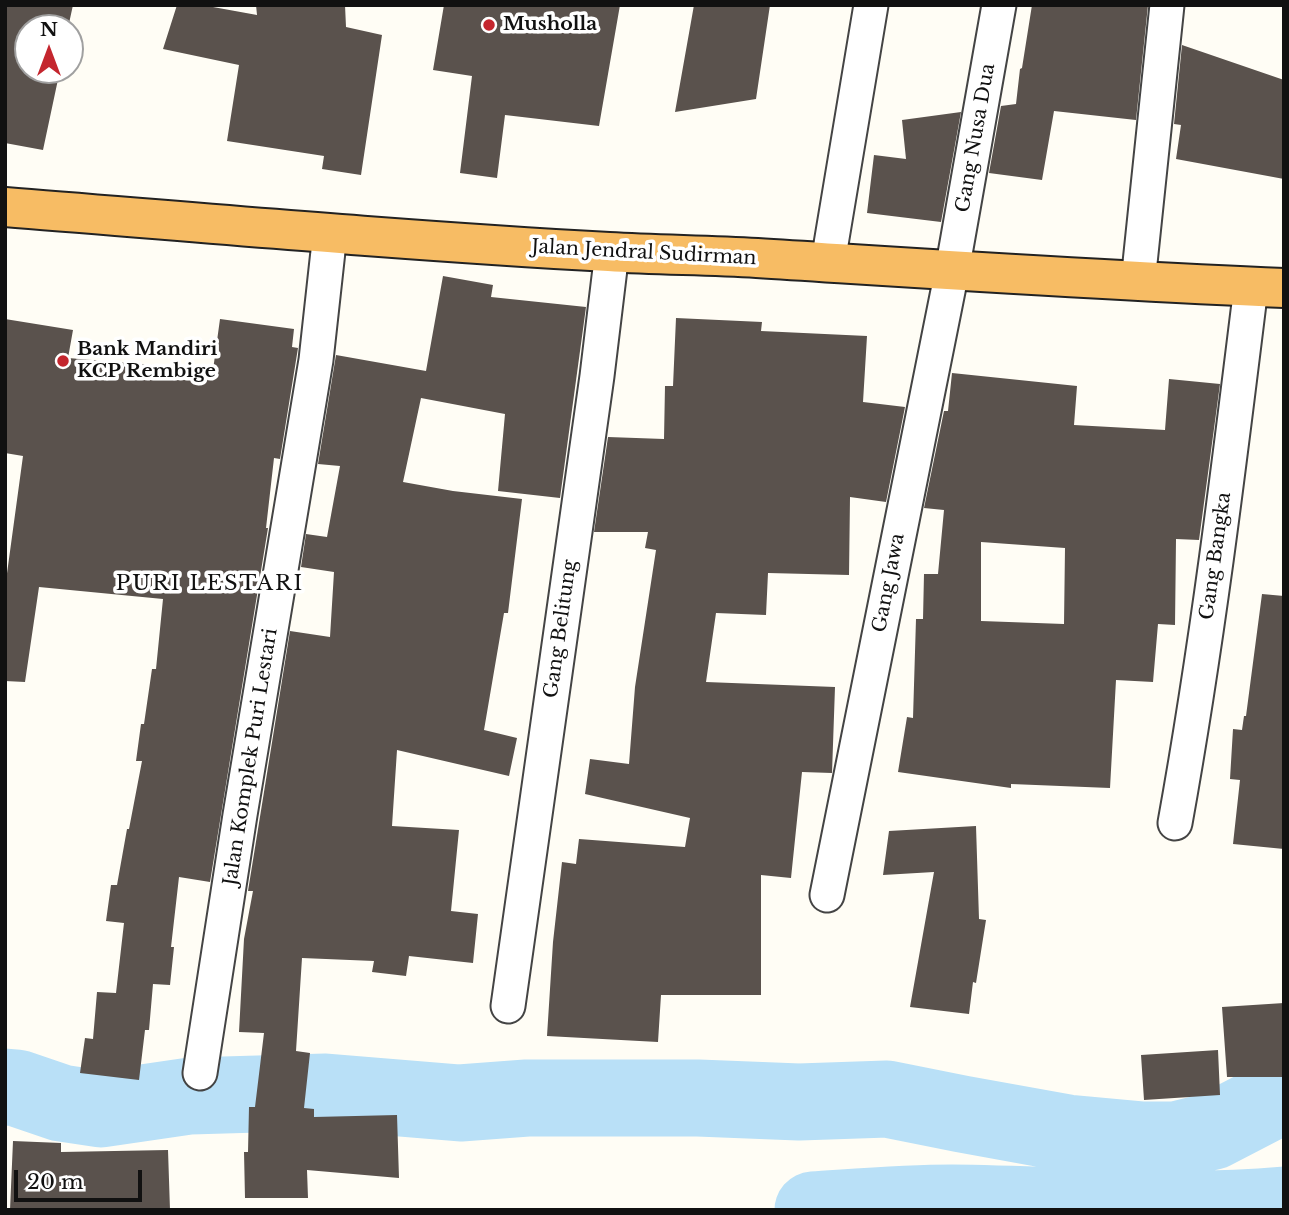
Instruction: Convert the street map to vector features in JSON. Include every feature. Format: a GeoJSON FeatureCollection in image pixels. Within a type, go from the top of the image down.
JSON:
{"type":"FeatureCollection","features":[{"type":"Feature","properties":{"kind":"highway","name":"Jalan Jendral Sudirman"},"geometry":{"type":"LineString","coordinates":[[5,207],[612,252],[724,256],[1267,288]]}},
{"type":"Feature","properties":{"kind":"street"},"geometry":{"type":"LineString","coordinates":[[828,262],[871,5]]}},
{"type":"Feature","properties":{"kind":"street","name":"Gang Nusa Dua"},"geometry":{"type":"LineString","coordinates":[[952,271],[999,5]]}},
{"type":"Feature","properties":{"kind":"street"},"geometry":{"type":"LineString","coordinates":[[1138,282],[1167,5]]}},
{"type":"Feature","properties":{"kind":"street","name":"Jalan Komplek Puri Lestari"},"geometry":{"type":"LineString","coordinates":[[200,1073],[316,360],[330,233]]}},
{"type":"Feature","properties":{"kind":"street","name":"Gang Belitung"},"geometry":{"type":"LineString","coordinates":[[508,1006],[612,252]]}},
{"type":"Feature","properties":{"kind":"street","name":"Gang Jawa"},"geometry":{"type":"LineString","coordinates":[[827,895],[952,271]]}},
{"type":"Feature","properties":{"kind":"street","name":"Gang Bangka"},"geometry":{"type":"LineString","coordinates":[[1175,823],[1215,566],[1267,288]]}},
{"type":"Feature","properties":{"kind":"building"},"geometry":{"type":"Polygon","coordinates":[[[5,5],[73,5],[71,14],[14,14],[14,84],[57,84],[43,150],[5,143],[5,5]]]}},
{"type":"Feature","properties":{"kind":"building"},"geometry":{"type":"Polygon","coordinates":[[[177,5],[202,5],[257,15],[256,5],[345,5],[346,27],[382,35],[361,175],[322,169],[324,156],[227,141],[239,65],[163,49],[177,5]]]}},
{"type":"Feature","properties":{"kind":"building"},"geometry":{"type":"Polygon","coordinates":[[[444,5],[620,5],[599,126],[505,115],[497,178],[460,173],[472,76],[433,70],[444,5]]]}},
{"type":"Feature","properties":{"kind":"building"},"geometry":{"type":"Polygon","coordinates":[[[694,5],[770,5],[756,99],[675,112],[694,5]]]}},
{"type":"Feature","properties":{"kind":"building"},"geometry":{"type":"Polygon","coordinates":[[[1032,5],[1148,5],[1136,120],[1054,111],[1042,180],[989,173],[1001,106],[1016,104],[1032,5]]]}},
{"type":"Feature","properties":{"kind":"building"},"geometry":{"type":"Polygon","coordinates":[[[1182,45],[1284,80],[1284,179],[1176,159],[1181,125],[1174,124],[1182,45]]]}},
{"type":"Feature","properties":{"kind":"building"},"geometry":{"type":"Polygon","coordinates":[[[961,112],[941,222],[867,213],[874,155],[906,159],[902,120],[961,112]]]}},
{"type":"Feature","properties":{"kind":"building"},"geometry":{"type":"Polygon","coordinates":[[[443,276],[493,285],[491,297],[586,307],[560,498],[498,491],[505,414],[421,398],[403,482],[522,499],[508,613],[504,613],[484,730],[517,738],[509,776],[397,750],[392,826],[459,830],[451,911],[478,914],[473,963],[409,956],[406,976],[372,972],[374,961],[302,958],[296,1051],[310,1053],[304,1108],[314,1109],[314,1117],[397,1115],[399,1178],[307,1170],[308,1198],[245,1198],[244,1152],[248,1152],[249,1107],[255,1107],[264,1033],[239,1032],[244,939],[253,891],[248,891],[290,631],[330,637],[334,572],[301,567],[306,534],[327,537],[340,466],[318,464],[336,355],[426,371],[443,276]]]}},
{"type":"Feature","properties":{"kind":"building"},"geometry":{"type":"Polygon","coordinates":[[[676,318],[762,322],[761,331],[867,336],[863,402],[905,407],[886,502],[850,497],[849,575],[768,573],[766,615],[716,613],[706,682],[835,687],[832,773],[802,772],[791,878],[761,875],[761,995],[661,995],[658,1042],[547,1036],[562,862],[576,864],[579,839],[685,847],[690,818],[585,794],[590,759],[629,764],[635,687],[656,550],[645,548],[648,532],[594,532],[608,437],[664,439],[665,386],[673,386],[676,318]]]}},
{"type":"Feature","properties":{"kind":"building"},"geometry":{"type":"Polygon","coordinates":[[[5,319],[73,330],[68,358],[213,370],[220,319],[294,329],[292,347],[298,348],[280,459],[274,458],[268,528],[210,882],[179,877],[171,947],[174,947],[170,985],[153,984],[149,1030],[145,1030],[139,1080],[80,1073],[85,1038],[93,1039],[97,992],[116,993],[124,923],[106,921],[111,885],[117,885],[142,761],[136,761],[152,669],[156,669],[163,599],[39,587],[25,682],[5,681],[5,588],[23,456],[5,453],[5,319]]]}},
{"type":"Feature","properties":{"kind":"building"},"geometry":{"type":"Polygon","coordinates":[[[952,373],[1077,386],[1074,425],[1165,430],[1169,379],[1220,384],[1199,540],[1176,539],[1175,625],[1158,624],[1153,682],[1116,680],[1110,788],[1011,784],[1011,788],[898,772],[907,717],[913,718],[916,619],[923,619],[924,574],[938,574],[944,510],[924,508],[944,411],[948,411],[952,373]],[[981,542],[981,621],[1064,624],[1065,548],[981,542]]]}},
{"type":"Feature","properties":{"kind":"building"},"geometry":{"type":"Polygon","coordinates":[[[1262,594],[1284,596],[1284,849],[1233,844],[1240,780],[1230,779],[1233,729],[1242,730],[1246,716],[1262,594]]]}},
{"type":"Feature","properties":{"kind":"building"},"geometry":{"type":"Polygon","coordinates":[[[976,826],[979,919],[986,920],[969,1014],[910,1007],[934,872],[883,875],[889,831],[976,826]]]}},
{"type":"Feature","properties":{"kind":"building"},"geometry":{"type":"Polygon","coordinates":[[[1284,1003],[1284,1077],[1227,1077],[1222,1007],[1284,1003]]]}},
{"type":"Feature","properties":{"kind":"building"},"geometry":{"type":"Polygon","coordinates":[[[1218,1050],[1220,1095],[1144,1100],[1141,1055],[1218,1050]]]}},
{"type":"Feature","properties":{"kind":"building"},"geometry":{"type":"Polygon","coordinates":[[[13,1141],[61,1143],[61,1152],[168,1150],[170,1210],[10,1210],[13,1141]]]}},
{"type":"Feature","properties":{"kind":"waterway"},"geometry":{"type":"LineString","coordinates":[[5,1087],[17,1088],[61,1103],[101,1109],[190,1096],[326,1092],[460,1103],[527,1098],[698,1098],[799,1102],[887,1099],[1067,1133],[1143,1140],[1176,1140],[1213,1131],[1284,1096]]}},
{"type":"Feature","properties":{"kind":"waterway"},"geometry":{"type":"LineString","coordinates":[[813,1210],[935,1203],[1160,1209],[1284,1205]]}},
{"type":"Feature","properties":{"kind":"place","name":"Musholla"},"geometry":{"type":"Point","coordinates":[489,25]}},
{"type":"Feature","properties":{"kind":"place","name":"Bank Mandiri KCP Rembige"},"geometry":{"type":"Point","coordinates":[63,361]}},
{"type":"Feature","properties":{"kind":"district","name":"PURI LESTARI"},"geometry":{"type":"Point","coordinates":[210,584]}}]}
